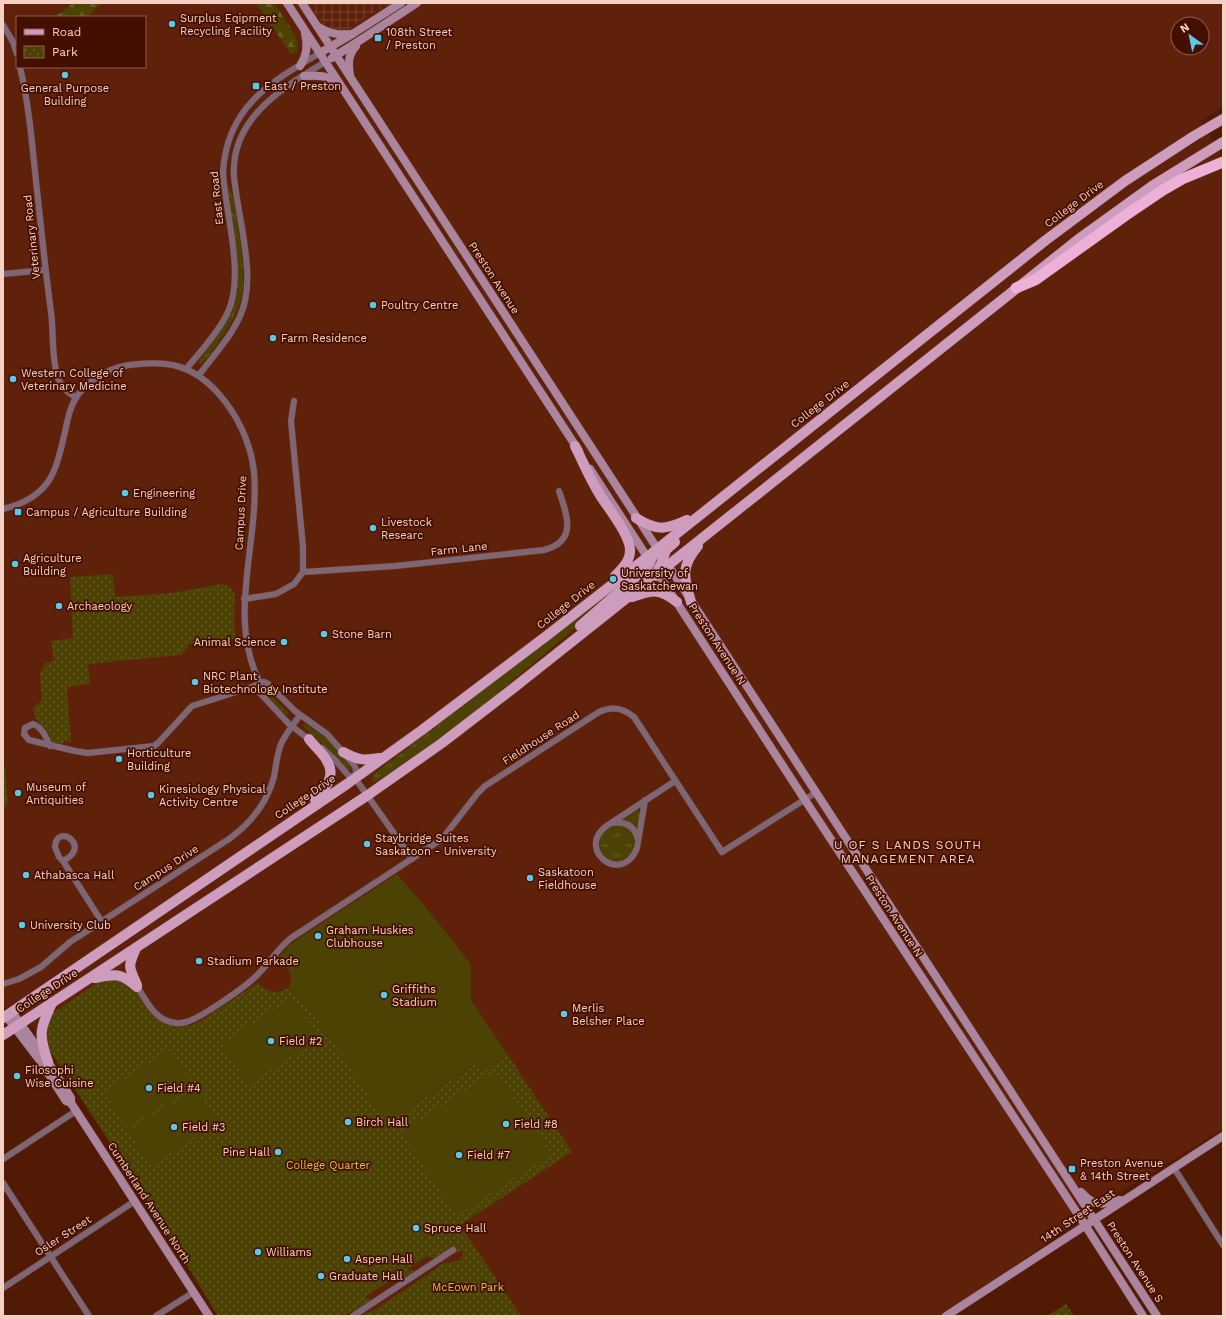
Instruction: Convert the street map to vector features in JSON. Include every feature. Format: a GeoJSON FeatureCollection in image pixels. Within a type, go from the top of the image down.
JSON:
{"type":"FeatureCollection","features":[{"type":"Feature","properties":{"kind":"highway"},"geometry":{"type":"LineString","coordinates":[[1016,288],[1035,280],[1126,214],[1163,190],[1188,176],[1223,162]]}},
{"type":"Feature","properties":{"kind":"main road"},"geometry":{"type":"LineString","coordinates":[[287,3],[649,559]]}},
{"type":"Feature","properties":{"kind":"main road","name":"Preston Avenue"},"geometry":{"type":"LineString","coordinates":[[302,3],[662,558]]}},
{"type":"Feature","properties":{"kind":"main road"},"geometry":{"type":"LineString","coordinates":[[320,53],[401,3]]}},
{"type":"Feature","properties":{"kind":"main road"},"geometry":{"type":"LineString","coordinates":[[325,62],[417,3]]}},
{"type":"Feature","properties":{"kind":"main road"},"geometry":{"type":"LineString","coordinates":[[316,25],[325,31],[334,34],[342,35],[354,33]]}},
{"type":"Feature","properties":{"kind":"main road"},"geometry":{"type":"LineString","coordinates":[[300,66],[304,60],[307,48],[304,29]]}},
{"type":"Feature","properties":{"kind":"main road"},"geometry":{"type":"LineString","coordinates":[[350,79],[350,52],[362,39]]}},
{"type":"Feature","properties":{"kind":"main road"},"geometry":{"type":"LineString","coordinates":[[304,76],[321,75],[341,86]]}},
{"type":"Feature","properties":{"kind":"main road","name":"College Drive"},"geometry":{"type":"LineString","coordinates":[[662,558],[700,515],[1046,240],[1090,206],[1154,162],[1223,119]]}},
{"type":"Feature","properties":{"kind":"main road"},"geometry":{"type":"LineString","coordinates":[[649,559],[662,558],[710,532],[1080,238],[1120,208],[1223,142]]}},
{"type":"Feature","properties":{"kind":"main road"},"geometry":{"type":"LineString","coordinates":[[575,446],[599,494],[625,533],[630,548],[628,561],[604,590]]}},
{"type":"Feature","properties":{"kind":"main road"},"geometry":{"type":"LineString","coordinates":[[658,573],[666,550],[741,482]]}},
{"type":"Feature","properties":{"kind":"main road"},"geometry":{"type":"LineString","coordinates":[[636,518],[649,526],[658,528],[675,525],[700,515]]}},
{"type":"Feature","properties":{"kind":"main road"},"geometry":{"type":"LineString","coordinates":[[691,602],[685,581],[684,572],[686,564],[692,553],[710,532]]}},
{"type":"Feature","properties":{"kind":"main road","name":"Preston Avenue N"},"geometry":{"type":"LineString","coordinates":[[662,558],[1094,1220]]}},
{"type":"Feature","properties":{"kind":"main road"},"geometry":{"type":"LineString","coordinates":[[466,724],[479,711],[642,573],[649,559]]}},
{"type":"Feature","properties":{"kind":"main road","name":"College Drive"},"geometry":{"type":"LineString","coordinates":[[6,1014],[355,778],[538,643],[604,590],[649,559]]}},
{"type":"Feature","properties":{"kind":"main road","name":"Preston Avenue N"},"geometry":{"type":"LineString","coordinates":[[649,559],[805,800],[1086,1225]]}},
{"type":"Feature","properties":{"kind":"main road","name":"College Drive"},"geometry":{"type":"LineString","coordinates":[[3,1035],[368,795],[466,724],[658,573]]}},
{"type":"Feature","properties":{"kind":"main road"},"geometry":{"type":"LineString","coordinates":[[622,601],[648,591],[657,590],[668,595],[677,602]]}},
{"type":"Feature","properties":{"kind":"main road"},"geometry":{"type":"LineString","coordinates":[[288,823],[302,807],[321,793],[328,783],[329,763],[309,740]]}},
{"type":"Feature","properties":{"kind":"main road"},"geometry":{"type":"LineString","coordinates":[[344,752],[364,760],[384,757]]}},
{"type":"Feature","properties":{"kind":"main road"},"geometry":{"type":"LineString","coordinates":[[136,947],[129,965],[137,987]]}},
{"type":"Feature","properties":{"kind":"main road"},"geometry":{"type":"LineString","coordinates":[[89,978],[116,974],[127,978],[137,987]]}},
{"type":"Feature","properties":{"kind":"main road"},"geometry":{"type":"LineString","coordinates":[[48,1062],[41,1039],[41,1028],[53,1002]]}},
{"type":"Feature","properties":{"kind":"main road"},"geometry":{"type":"LineString","coordinates":[[6,1014],[18,1025]]}},
{"type":"Feature","properties":{"kind":"main road","name":"Cumberland Avenue North"},"geometry":{"type":"LineString","coordinates":[[18,1025],[48,1062],[72,1098],[71,1103]]}},
{"type":"Feature","properties":{"kind":"main road","name":"Cumberland Avenue North"},"geometry":{"type":"LineString","coordinates":[[18,1025],[66,1100],[71,1103],[209,1316]]}},
{"type":"Feature","properties":{"kind":"main road","name":"14th Street East"},"geometry":{"type":"LineString","coordinates":[[946,1316],[1094,1220],[1125,1198],[1223,1136]]}},
{"type":"Feature","properties":{"kind":"main road"},"geometry":{"type":"LineString","coordinates":[[1059,1166],[1087,1200],[1102,1204],[1125,1198]]}},
{"type":"Feature","properties":{"kind":"main road","name":"Preston Avenue S"},"geometry":{"type":"LineString","coordinates":[[1094,1220],[1157,1316]]}},
{"type":"Feature","properties":{"kind":"main road","name":"Preston Avenue S"},"geometry":{"type":"LineString","coordinates":[[1086,1225],[1143,1316]]}},
{"type":"Feature","properties":{"kind":"street"},"geometry":{"type":"LineString","coordinates":[[3,25],[13,42],[16,51]]}},
{"type":"Feature","properties":{"kind":"street","name":"East Road"},"geometry":{"type":"LineString","coordinates":[[187,368],[222,323],[229,310],[233,297],[236,277],[223,176],[229,135],[239,116],[259,92],[320,53]]}},
{"type":"Feature","properties":{"kind":"street","name":"East Road"},"geometry":{"type":"LineString","coordinates":[[199,375],[235,326],[242,311],[247,293],[248,268],[234,176],[238,144],[251,120],[262,106],[274,96],[325,62]]}},
{"type":"Feature","properties":{"kind":"street","name":"Veterinary Road"},"geometry":{"type":"LineString","coordinates":[[20,68],[29,113],[45,270],[58,377],[64,389],[76,398]]}},
{"type":"Feature","properties":{"kind":"street"},"geometry":{"type":"LineString","coordinates":[[3,274],[45,270]]}},
{"type":"Feature","properties":{"kind":"street","name":"Campus Drive"},"geometry":{"type":"LineString","coordinates":[[3,509],[29,499],[46,484],[53,474],[58,459],[70,409],[76,398],[88,383],[101,374],[129,365],[155,363],[187,368],[199,375],[213,388],[231,410],[245,435],[252,462],[254,487],[244,598],[244,626],[254,669],[260,683],[258,688],[259,692],[292,726],[327,752],[348,774],[355,778],[412,859]]}},
{"type":"Feature","properties":{"kind":"street"},"geometry":{"type":"LineString","coordinates":[[244,598],[276,594],[294,584],[303,572],[303,547],[292,421],[294,401]]}},
{"type":"Feature","properties":{"kind":"street","name":"Farm Lane"},"geometry":{"type":"LineString","coordinates":[[303,572],[395,566],[552,548],[559,544],[563,539],[566,534],[567,527],[567,521],[559,491]]}},
{"type":"Feature","properties":{"kind":"street","name":"Campus Drive"},"geometry":{"type":"LineString","coordinates":[[260,683],[264,682],[268,684],[300,715],[322,729],[344,752],[356,769],[355,778]]}},
{"type":"Feature","properties":{"kind":"street"},"geometry":{"type":"LineString","coordinates":[[50,746],[41,730],[35,724],[29,725],[24,730],[25,736],[29,740],[50,746],[88,753],[154,746],[192,706],[252,687],[260,683]]}},
{"type":"Feature","properties":{"kind":"street","name":"Fieldhouse Road"},"geometry":{"type":"LineString","coordinates":[[412,859],[438,843],[447,835],[477,794],[486,786],[599,712],[610,708],[621,709],[634,717],[722,852],[815,793]]}},
{"type":"Feature","properties":{"kind":"street","name":"Campus Drive"},"geometry":{"type":"LineString","coordinates":[[3,984],[19,979],[41,967],[70,942],[229,838],[247,824],[258,811],[267,794],[274,777],[281,744],[300,715]]}},
{"type":"Feature","properties":{"kind":"street"},"geometry":{"type":"LineString","coordinates":[[645,800],[638,841],[634,854],[624,863],[614,865],[605,861],[598,853],[595,843],[600,831],[645,800],[675,781]]}},
{"type":"Feature","properties":{"kind":"street"},"geometry":{"type":"LineString","coordinates":[[611,823],[622,822],[631,826],[636,833],[638,841]]}},
{"type":"Feature","properties":{"kind":"street"},"geometry":{"type":"LineString","coordinates":[[137,987],[154,1012],[163,1019],[174,1023],[194,1020],[247,985],[260,973],[280,948],[291,938],[412,859]]}},
{"type":"Feature","properties":{"kind":"street"},"geometry":{"type":"LineString","coordinates":[[63,861],[102,922]]}},
{"type":"Feature","properties":{"kind":"street"},"geometry":{"type":"LineString","coordinates":[[3,1159],[76,1112]]}},
{"type":"Feature","properties":{"kind":"street"},"geometry":{"type":"LineString","coordinates":[[1174,1168],[1223,1245]]}},
{"type":"Feature","properties":{"kind":"street"},"geometry":{"type":"LineString","coordinates":[[3,1183],[90,1316]]}},
{"type":"Feature","properties":{"kind":"street","name":"Osler Street"},"geometry":{"type":"LineString","coordinates":[[3,1288],[135,1201]]}},
{"type":"Feature","properties":{"kind":"street"},"geometry":{"type":"LineString","coordinates":[[353,1316],[453,1250]]}},
{"type":"Feature","properties":{"kind":"street"},"geometry":{"type":"LineString","coordinates":[[156,1316],[194,1292]]}},
{"type":"Feature","properties":{"kind":"shaded area","name":"University of Saskatchewan"},"geometry":{"type":"Polygon","coordinates":[[[3,3],[1223,3],[1223,107],[1200,121],[1223,155],[1223,1129],[1111,1198],[1105,1200],[1091,1199],[1070,1215],[1071,1224],[1066,1230],[942,1316],[222,1316],[51,1052],[14,1003],[3,1009],[3,3]]]}},
{"type":"Feature","properties":{"kind":"shaded area"},"geometry":{"type":"Polygon","coordinates":[[[306,3],[394,3],[371,14],[351,28],[337,32],[326,28],[306,3]]]}},
{"type":"Feature","properties":{"kind":"green space"},"geometry":{"type":"Polygon","coordinates":[[[73,3],[104,3],[88,16],[54,16],[62,12],[73,3]]]}},
{"type":"Feature","properties":{"kind":"green space"},"geometry":{"type":"Polygon","coordinates":[[[256,3],[274,3],[286,20],[297,41],[297,52],[291,54],[256,3]]]}},
{"type":"Feature","properties":{"kind":"green space"},"geometry":{"type":"Polygon","coordinates":[[[230,188],[235,207],[242,255],[242,294],[235,316],[228,328],[201,364],[199,363],[199,360],[227,322],[235,304],[238,291],[238,271],[228,189],[230,188]]]}},
{"type":"Feature","properties":{"kind":"green space"},"geometry":{"type":"Polygon","coordinates":[[[640,573],[448,733],[382,780],[372,782],[372,778],[376,772],[625,579],[640,573]]]}},
{"type":"Feature","properties":{"kind":"green space"},"geometry":{"type":"Polygon","coordinates":[[[113,574],[115,597],[172,593],[222,584],[230,587],[235,594],[235,639],[190,644],[181,655],[88,664],[90,684],[67,687],[71,742],[65,741],[61,745],[53,743],[35,717],[33,708],[42,700],[40,674],[45,663],[54,661],[51,641],[73,638],[70,577],[113,574]]]}},
{"type":"Feature","properties":{"kind":"green space"},"geometry":{"type":"Polygon","coordinates":[[[265,689],[290,715],[286,714],[275,706],[266,694],[265,689]]]}},
{"type":"Feature","properties":{"kind":"green space"},"geometry":{"type":"Polygon","coordinates":[[[303,724],[316,730],[332,743],[345,758],[351,770],[348,771],[331,752],[304,727],[303,724]]]}},
{"type":"Feature","properties":{"kind":"green space"},"geometry":{"type":"Polygon","coordinates":[[[3,767],[5,767],[8,803],[3,809],[3,767]]]}},
{"type":"Feature","properties":{"kind":"green space"},"geometry":{"type":"Polygon","coordinates":[[[636,810],[640,812],[636,827],[624,819],[636,810]]]}},
{"type":"Feature","properties":{"kind":"green space"},"geometry":{"type":"Polygon","coordinates":[[[615,825],[622,825],[631,830],[634,840],[632,851],[625,859],[618,861],[610,859],[604,854],[600,847],[600,839],[604,831],[615,825]]]}},
{"type":"Feature","properties":{"kind":"green space","name":"Griffiths Stadium"},"geometry":{"type":"Polygon","coordinates":[[[397,874],[471,964],[471,1000],[508,1055],[484,1070],[473,1065],[387,1124],[330,1036],[294,991],[288,988],[291,979],[290,971],[279,957],[293,942],[397,874]]]}},
{"type":"Feature","properties":{"kind":"green space"},"geometry":{"type":"Polygon","coordinates":[[[119,979],[132,988],[153,1016],[165,1024],[178,1027],[192,1025],[199,1022],[258,983],[265,989],[272,992],[288,988],[294,991],[330,1036],[388,1124],[401,1113],[474,1065],[484,1070],[508,1055],[572,1152],[460,1225],[521,1316],[361,1316],[373,1311],[439,1266],[459,1260],[463,1251],[435,1258],[426,1257],[407,1269],[415,1271],[399,1282],[391,1280],[365,1297],[372,1300],[354,1311],[341,1316],[218,1316],[136,1182],[48,1048],[45,1031],[52,1014],[101,980],[119,979]]]}},
{"type":"Feature","properties":{"kind":"green space","name":"Field #2"},"geometry":{"type":"Polygon","coordinates":[[[293,998],[319,1037],[248,1084],[222,1045],[293,998]]]}},
{"type":"Feature","properties":{"kind":"green space","name":"Field #4"},"geometry":{"type":"Polygon","coordinates":[[[171,1050],[194,1085],[126,1127],[104,1092],[171,1050]]]}},
{"type":"Feature","properties":{"kind":"green space","name":"Field #7"},"geometry":{"type":"Polygon","coordinates":[[[496,1071],[551,1154],[457,1216],[402,1133],[496,1071]]]}},
{"type":"Feature","properties":{"kind":"green space","name":"Field #3"},"geometry":{"type":"Polygon","coordinates":[[[197,1089],[218,1123],[150,1166],[129,1131],[197,1089]]]}},
{"type":"Feature","properties":{"kind":"green space"},"geometry":{"type":"Polygon","coordinates":[[[1066,1304],[1074,1316],[1047,1316],[1066,1304]]]}},
{"type":"Feature","properties":{"kind":"place","name":"Surplus Eqipment Recycling Facility"},"geometry":{"type":"Point","coordinates":[172,24]}},
{"type":"Feature","properties":{"kind":"place","name":"108th Street / Preston"},"geometry":{"type":"Point","coordinates":[378,38]}},
{"type":"Feature","properties":{"kind":"place","name":"General Purpose Building"},"geometry":{"type":"Point","coordinates":[65,75]}},
{"type":"Feature","properties":{"kind":"place","name":"East / Preston"},"geometry":{"type":"Point","coordinates":[256,86]}},
{"type":"Feature","properties":{"kind":"place","name":"Poultry Centre"},"geometry":{"type":"Point","coordinates":[373,305]}},
{"type":"Feature","properties":{"kind":"place","name":"Farm Residence"},"geometry":{"type":"Point","coordinates":[273,338]}},
{"type":"Feature","properties":{"kind":"place","name":"Western College of Veterinary Medicine"},"geometry":{"type":"Point","coordinates":[13,379]}},
{"type":"Feature","properties":{"kind":"place","name":"Engineering"},"geometry":{"type":"Point","coordinates":[125,493]}},
{"type":"Feature","properties":{"kind":"place","name":"Campus / Agriculture Building"},"geometry":{"type":"Point","coordinates":[18,512]}},
{"type":"Feature","properties":{"kind":"place","name":"Livestock Researc"},"geometry":{"type":"Point","coordinates":[373,528]}},
{"type":"Feature","properties":{"kind":"place","name":"Agriculture Building"},"geometry":{"type":"Point","coordinates":[15,564]}},
{"type":"Feature","properties":{"kind":"place","name":"University of Saskatchewan"},"geometry":{"type":"Point","coordinates":[613,579]}},
{"type":"Feature","properties":{"kind":"place","name":"Archaeology"},"geometry":{"type":"Point","coordinates":[59,606]}},
{"type":"Feature","properties":{"kind":"place","name":"Stone Barn"},"geometry":{"type":"Point","coordinates":[324,634]}},
{"type":"Feature","properties":{"kind":"place","name":"Animal Science"},"geometry":{"type":"Point","coordinates":[284,642]}},
{"type":"Feature","properties":{"kind":"place","name":"NRC Plant Biotechnology Institute"},"geometry":{"type":"Point","coordinates":[195,682]}},
{"type":"Feature","properties":{"kind":"place","name":"Horticulture Building"},"geometry":{"type":"Point","coordinates":[119,759]}},
{"type":"Feature","properties":{"kind":"place","name":"Museum of Antiquities"},"geometry":{"type":"Point","coordinates":[18,793]}},
{"type":"Feature","properties":{"kind":"place","name":"Kinesiology Physical Activity Centre"},"geometry":{"type":"Point","coordinates":[151,795]}},
{"type":"Feature","properties":{"kind":"place","name":"Staybridge Suites Saskatoon - University"},"geometry":{"type":"Point","coordinates":[367,844]}},
{"type":"Feature","properties":{"kind":"place","name":"Athabasca Hall"},"geometry":{"type":"Point","coordinates":[26,875]}},
{"type":"Feature","properties":{"kind":"place","name":"Saskatoon Fieldhouse"},"geometry":{"type":"Point","coordinates":[530,878]}},
{"type":"Feature","properties":{"kind":"place","name":"University Club"},"geometry":{"type":"Point","coordinates":[22,925]}},
{"type":"Feature","properties":{"kind":"place","name":"Graham Huskies Clubhouse"},"geometry":{"type":"Point","coordinates":[318,936]}},
{"type":"Feature","properties":{"kind":"place","name":"Stadium Parkade"},"geometry":{"type":"Point","coordinates":[199,961]}},
{"type":"Feature","properties":{"kind":"place","name":"Griffiths Stadium"},"geometry":{"type":"Point","coordinates":[384,995]}},
{"type":"Feature","properties":{"kind":"place","name":"Merlis Belsher Place"},"geometry":{"type":"Point","coordinates":[564,1014]}},
{"type":"Feature","properties":{"kind":"place","name":"Field #2"},"geometry":{"type":"Point","coordinates":[271,1041]}},
{"type":"Feature","properties":{"kind":"place","name":"Filosophi Wise Cuisine"},"geometry":{"type":"Point","coordinates":[17,1076]}},
{"type":"Feature","properties":{"kind":"place","name":"Field #4"},"geometry":{"type":"Point","coordinates":[149,1088]}},
{"type":"Feature","properties":{"kind":"place","name":"Birch Hall"},"geometry":{"type":"Point","coordinates":[348,1122]}},
{"type":"Feature","properties":{"kind":"place","name":"Field #8"},"geometry":{"type":"Point","coordinates":[506,1124]}},
{"type":"Feature","properties":{"kind":"place","name":"Field #3"},"geometry":{"type":"Point","coordinates":[174,1127]}},
{"type":"Feature","properties":{"kind":"place","name":"Pine Hall"},"geometry":{"type":"Point","coordinates":[278,1152]}},
{"type":"Feature","properties":{"kind":"place","name":"Field #7"},"geometry":{"type":"Point","coordinates":[459,1155]}},
{"type":"Feature","properties":{"kind":"place","name":"Preston Avenue & 14th Street"},"geometry":{"type":"Point","coordinates":[1072,1169]}},
{"type":"Feature","properties":{"kind":"place","name":"Spruce Hall"},"geometry":{"type":"Point","coordinates":[416,1228]}},
{"type":"Feature","properties":{"kind":"place","name":"Williams"},"geometry":{"type":"Point","coordinates":[258,1252]}},
{"type":"Feature","properties":{"kind":"place","name":"Aspen Hall"},"geometry":{"type":"Point","coordinates":[347,1259]}},
{"type":"Feature","properties":{"kind":"place","name":"Graduate Hall"},"geometry":{"type":"Point","coordinates":[321,1276]}},
{"type":"Feature","properties":{"kind":"district","name":"U OF S LANDS SOUTH MANAGEMENT AREA"},"geometry":{"type":"Point","coordinates":[908,852]}},
{"type":"Feature","properties":{"kind":"park label","name":"College Quarter"},"geometry":{"type":"Point","coordinates":[328,1165]}},
{"type":"Feature","properties":{"kind":"park label","name":"McEown Park"},"geometry":{"type":"Point","coordinates":[468,1287]}}]}
